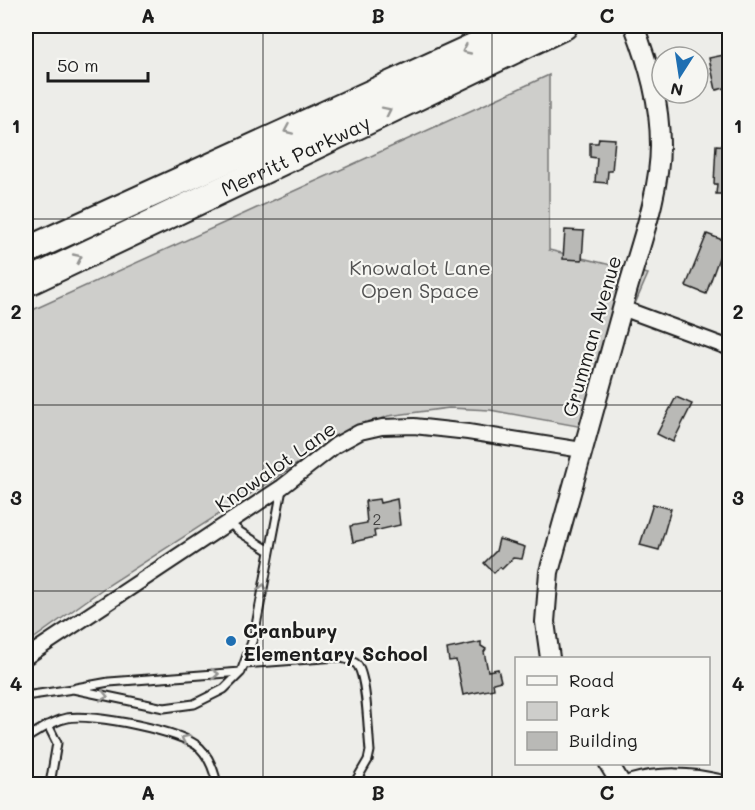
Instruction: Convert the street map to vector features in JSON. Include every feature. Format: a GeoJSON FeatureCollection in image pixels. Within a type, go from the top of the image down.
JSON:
{"type":"FeatureCollection","features":[{"type":"Feature","properties":{"kind":"highway","name":"Merritt Parkway"},"geometry":{"type":"LineString","coordinates":[[26,251],[519,26]]}},
{"type":"Feature","properties":{"kind":"highway","name":"Merritt Parkway"},"geometry":{"type":"LineString","coordinates":[[26,283],[564,26]]}},
{"type":"Feature","properties":{"kind":"street","name":"Grumman Avenue"},"geometry":{"type":"LineString","coordinates":[[550,657],[545,622],[549,572],[658,172],[660,124],[654,84],[635,29]]}},
{"type":"Feature","properties":{"kind":"street"},"geometry":{"type":"LineString","coordinates":[[622,308],[729,348]]}},
{"type":"Feature","properties":{"kind":"street","name":"Knowalot Lane"},"geometry":{"type":"LineString","coordinates":[[26,657],[282,487],[344,440],[360,432],[382,427],[436,428],[582,450]]}},
{"type":"Feature","properties":{"kind":"street"},"geometry":{"type":"LineString","coordinates":[[610,765],[621,784]]}},
{"type":"Feature","properties":{"kind":"street"},"geometry":{"type":"LineString","coordinates":[[632,784],[673,779],[719,784]]}},
{"type":"Feature","properties":{"kind":"lane"},"geometry":{"type":"LineString","coordinates":[[73,689],[164,708],[194,704],[224,689],[241,672],[254,636],[282,487]]}},
{"type":"Feature","properties":{"kind":"lane"},"geometry":{"type":"LineString","coordinates":[[229,522],[240,532],[270,551]]}},
{"type":"Feature","properties":{"kind":"lane"},"geometry":{"type":"LineString","coordinates":[[245,664],[337,657],[358,665],[362,676],[370,751],[368,760],[354,784]]}},
{"type":"Feature","properties":{"kind":"lane"},"geometry":{"type":"LineString","coordinates":[[26,694],[73,689],[109,681],[241,672]]}},
{"type":"Feature","properties":{"kind":"lane"},"geometry":{"type":"LineString","coordinates":[[26,738],[48,725],[69,717],[110,720],[178,735],[199,746],[207,756],[214,768],[217,784]]}},
{"type":"Feature","properties":{"kind":"lane"},"geometry":{"type":"LineString","coordinates":[[48,725],[57,743],[50,784]]}},
{"type":"Feature","properties":{"kind":"lane"},"geometry":{"type":"LineString","coordinates":[[26,782],[38,784]]}},
{"type":"Feature","properties":{"kind":"green space","name":"Knowalot Lane Open Space"},"geometry":{"type":"Polygon","coordinates":[[[549,75],[549,250],[648,274],[615,350],[588,428],[490,410],[449,408],[388,416],[336,439],[104,588],[26,644],[26,313],[549,75]]]}},
{"type":"Feature","properties":{"kind":"building"},"geometry":{"type":"Polygon","coordinates":[[[729,54],[729,87],[716,90],[710,58],[729,54]]]}},
{"type":"Feature","properties":{"kind":"building"},"geometry":{"type":"Polygon","coordinates":[[[599,138],[615,139],[612,171],[608,171],[607,183],[595,182],[597,158],[590,157],[590,143],[598,143],[599,138]]]}},
{"type":"Feature","properties":{"kind":"building"},"geometry":{"type":"Polygon","coordinates":[[[716,145],[729,146],[729,194],[716,194],[717,184],[714,184],[716,145]]]}},
{"type":"Feature","properties":{"kind":"building"},"geometry":{"type":"Polygon","coordinates":[[[565,230],[584,231],[582,260],[563,259],[565,230]]]}},
{"type":"Feature","properties":{"kind":"building"},"geometry":{"type":"Polygon","coordinates":[[[707,234],[725,241],[706,294],[686,286],[707,234]]]}},
{"type":"Feature","properties":{"kind":"building"},"geometry":{"type":"Polygon","coordinates":[[[676,397],[692,404],[673,442],[657,434],[676,397]]]}},
{"type":"Feature","properties":{"kind":"building"},"geometry":{"type":"Polygon","coordinates":[[[379,499],[380,503],[397,499],[400,525],[374,531],[375,537],[353,542],[350,526],[367,523],[365,501],[379,499]]]}},
{"type":"Feature","properties":{"kind":"building"},"geometry":{"type":"Polygon","coordinates":[[[653,504],[671,509],[659,550],[640,545],[653,504]]]}},
{"type":"Feature","properties":{"kind":"building"},"geometry":{"type":"Polygon","coordinates":[[[499,539],[525,547],[522,559],[513,558],[502,569],[500,567],[494,573],[484,563],[496,551],[499,539]]]}},
{"type":"Feature","properties":{"kind":"building"},"geometry":{"type":"Polygon","coordinates":[[[481,642],[481,646],[486,649],[484,652],[488,671],[498,669],[501,681],[493,683],[494,689],[463,695],[456,660],[449,661],[447,649],[481,642]]]}},
{"type":"Feature","properties":{"kind":"place","name":"Cranbury Elementary School"},"geometry":{"type":"Point","coordinates":[231,641]}}]}
